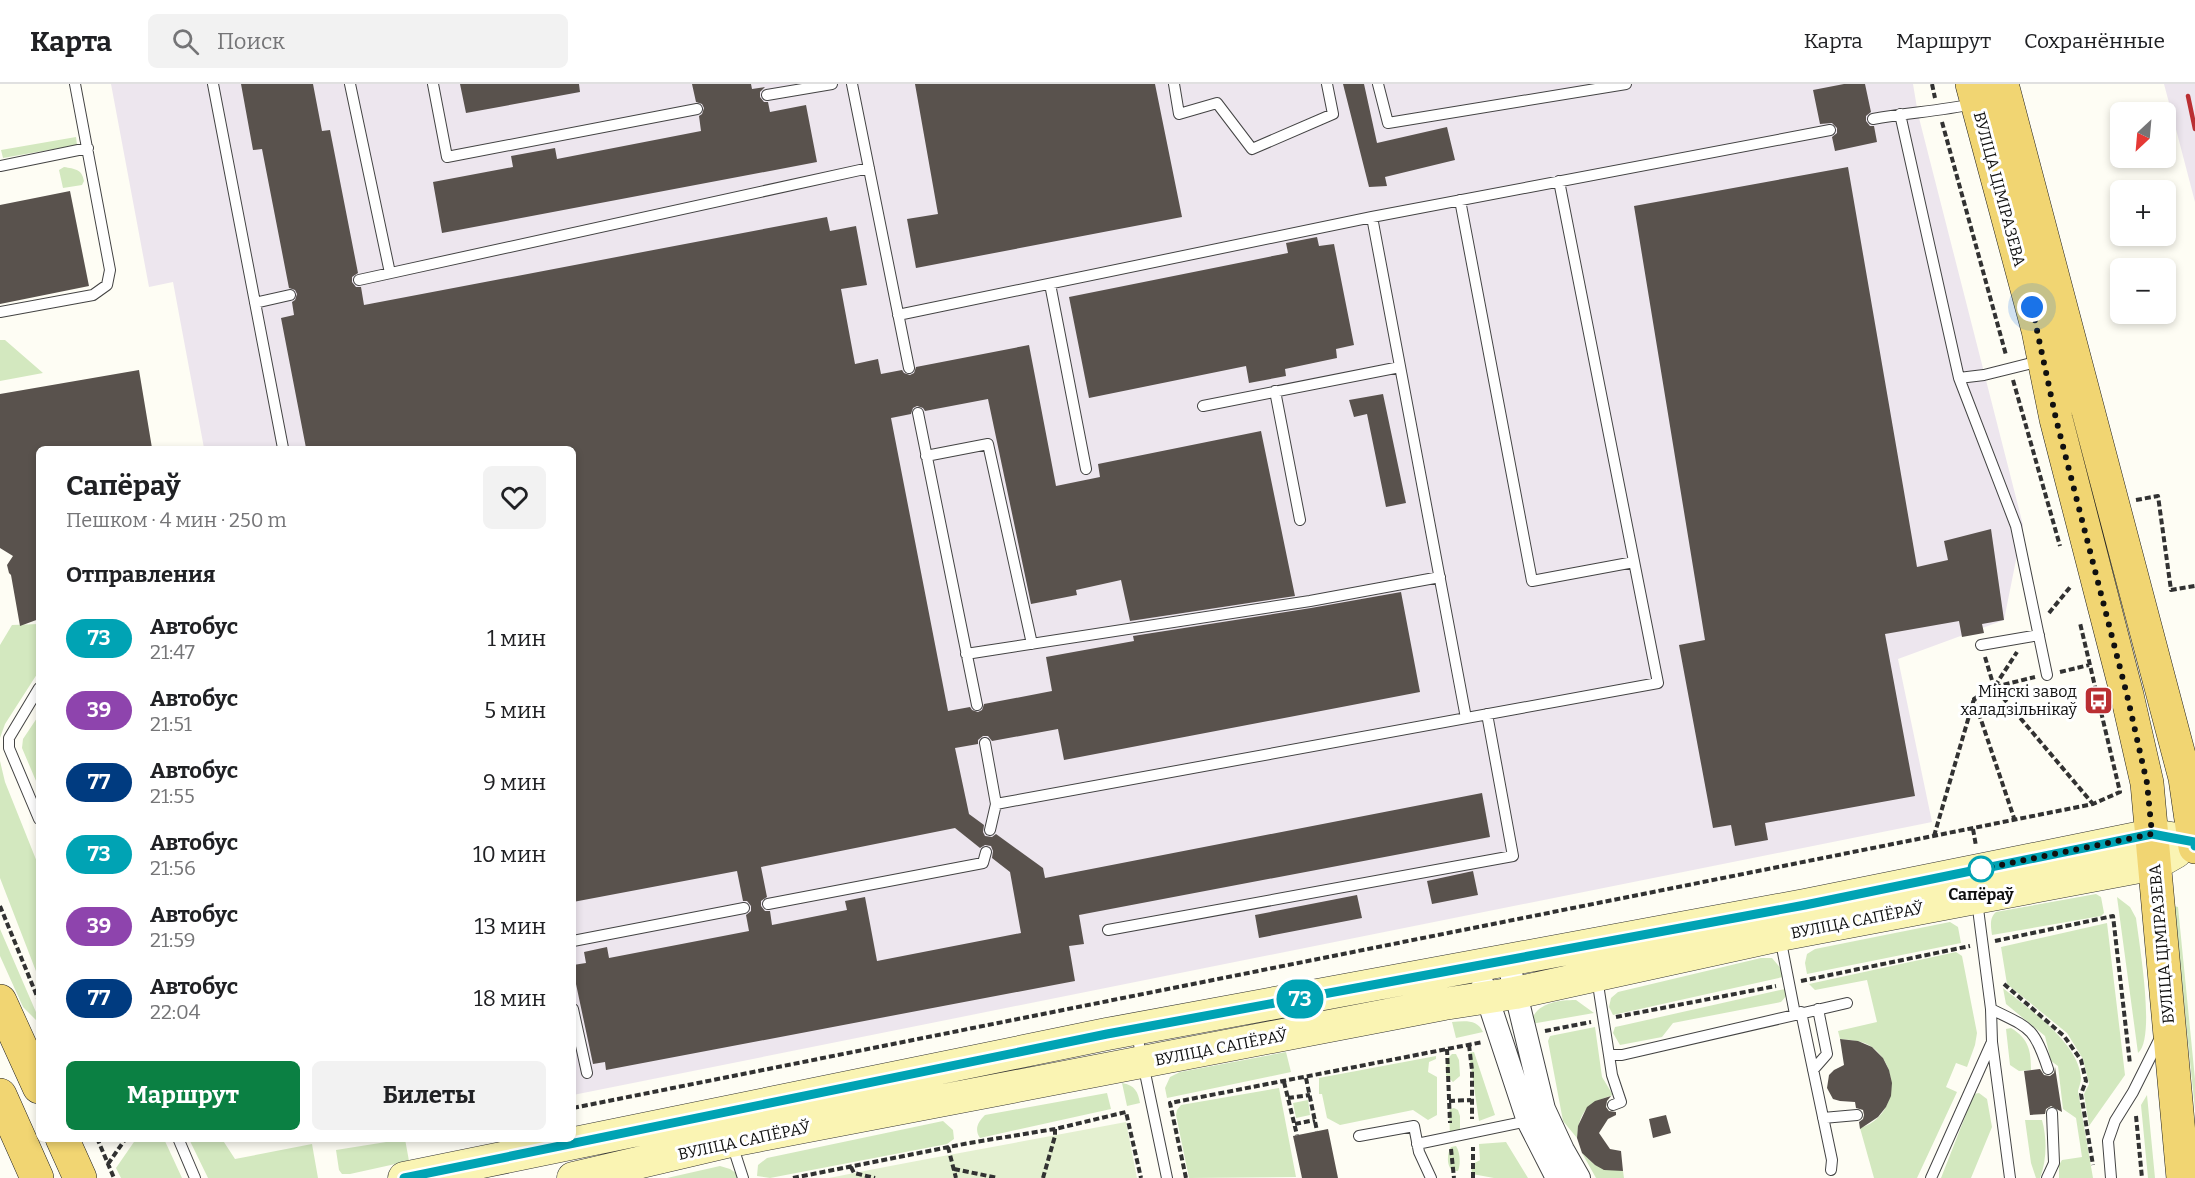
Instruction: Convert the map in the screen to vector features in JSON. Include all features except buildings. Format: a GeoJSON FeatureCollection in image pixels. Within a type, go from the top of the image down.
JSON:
{"type":"FeatureCollection","features":[{"type":"Feature","properties":{"kind":"main road","name":"ВУЛІЦА ЦІМІРАЗЕВА"},"geometry":{"type":"LineString","coordinates":[[1990,95],[2056,419],[2127,695],[2147,783],[2183,1178]]}},
{"type":"Feature","properties":{"kind":"main road","name":"ВУЛІЦА ЦІМІРАЗЕВА"},"geometry":{"type":"LineString","coordinates":[[1990,95],[2185,778],[2195,844]]}},
{"type":"Feature","properties":{"kind":"main road","name":"ВУЛІЦА САПЁРАЎ"},"geometry":{"type":"LineString","coordinates":[[404,1178],[1136,1029],[1805,905],[2195,844]]}},
{"type":"Feature","properties":{"kind":"main road","name":"ВУЛІЦА САПЁРАЎ"},"geometry":{"type":"LineString","coordinates":[[573,1178],[731,1141],[1597,976],[1780,935],[1977,896],[2154,849]]}},
{"type":"Feature","properties":{"kind":"main road"},"geometry":{"type":"LineString","coordinates":[[0,1001],[36,1080]]}},
{"type":"Feature","properties":{"kind":"main road"},"geometry":{"type":"LineString","coordinates":[[0,1095],[37,1178]]}},
{"type":"Feature","properties":{"kind":"main road"},"geometry":{"type":"LineString","coordinates":[[66,1142],[94,1171]]}},
{"type":"Feature","properties":{"kind":"street"},"geometry":{"type":"LineString","coordinates":[[1494,963],[1501,995],[1538,1119],[1557,1164],[1579,1178]]}},
{"type":"Feature","properties":{"kind":"lane"},"geometry":{"type":"LineString","coordinates":[[0,312],[77,293],[93,295],[107,285],[110,270],[75,84]]}},
{"type":"Feature","properties":{"kind":"lane"},"geometry":{"type":"LineString","coordinates":[[213,84],[283,446]]}},
{"type":"Feature","properties":{"kind":"lane"},"geometry":{"type":"LineString","coordinates":[[350,84],[390,273]]}},
{"type":"Feature","properties":{"kind":"lane"},"geometry":{"type":"LineString","coordinates":[[433,84],[447,157],[697,109]]}},
{"type":"Feature","properties":{"kind":"lane"},"geometry":{"type":"LineString","coordinates":[[767,95],[832,84]]}},
{"type":"Feature","properties":{"kind":"lane"},"geometry":{"type":"LineString","coordinates":[[852,84],[909,368]]}},
{"type":"Feature","properties":{"kind":"lane"},"geometry":{"type":"LineString","coordinates":[[1174,84],[1179,114],[1217,103],[1252,149],[1333,114],[1327,84]]}},
{"type":"Feature","properties":{"kind":"lane"},"geometry":{"type":"LineString","coordinates":[[1377,84],[1388,123],[1626,84]]}},
{"type":"Feature","properties":{"kind":"lane"},"geometry":{"type":"LineString","coordinates":[[1873,119],[1939,111],[1990,95]]}},
{"type":"Feature","properties":{"kind":"lane"},"geometry":{"type":"LineString","coordinates":[[1900,114],[1959,378],[2016,526],[2047,675]]}},
{"type":"Feature","properties":{"kind":"lane"},"geometry":{"type":"LineString","coordinates":[[898,315],[1372,217],[1830,130]]}},
{"type":"Feature","properties":{"kind":"lane"},"geometry":{"type":"LineString","coordinates":[[0,166],[87,148]]}},
{"type":"Feature","properties":{"kind":"lane"},"geometry":{"type":"LineString","coordinates":[[359,280],[869,168]]}},
{"type":"Feature","properties":{"kind":"lane"},"geometry":{"type":"LineString","coordinates":[[996,804],[1658,683],[1559,182]]}},
{"type":"Feature","properties":{"kind":"lane"},"geometry":{"type":"LineString","coordinates":[[1460,200],[1532,581],[1634,562]]}},
{"type":"Feature","properties":{"kind":"lane"},"geometry":{"type":"LineString","coordinates":[[1372,217],[1466,718]]}},
{"type":"Feature","properties":{"kind":"lane"},"geometry":{"type":"LineString","coordinates":[[1050,284],[1086,469]]}},
{"type":"Feature","properties":{"kind":"lane"},"geometry":{"type":"LineString","coordinates":[[255,303],[290,295]]}},
{"type":"Feature","properties":{"kind":"lane"},"geometry":{"type":"LineString","coordinates":[[1959,378],[1984,375],[2044,360]]}},
{"type":"Feature","properties":{"kind":"lane"},"geometry":{"type":"LineString","coordinates":[[1203,406],[1400,367]]}},
{"type":"Feature","properties":{"kind":"lane"},"geometry":{"type":"LineString","coordinates":[[1275,391],[1300,520]]}},
{"type":"Feature","properties":{"kind":"lane"},"geometry":{"type":"LineString","coordinates":[[918,413],[977,705]]}},
{"type":"Feature","properties":{"kind":"lane"},"geometry":{"type":"LineString","coordinates":[[926,456],[988,444],[1032,644]]}},
{"type":"Feature","properties":{"kind":"lane"},"geometry":{"type":"LineString","coordinates":[[966,654],[1310,601],[1440,577]]}},
{"type":"Feature","properties":{"kind":"lane"},"geometry":{"type":"LineString","coordinates":[[1981,645],[2028,637],[2039,631]]}},
{"type":"Feature","properties":{"kind":"lane"},"geometry":{"type":"LineString","coordinates":[[36,693],[9,738],[9,748],[36,812]]}},
{"type":"Feature","properties":{"kind":"lane"},"geometry":{"type":"LineString","coordinates":[[1108,930],[1513,856],[1487,714]]}},
{"type":"Feature","properties":{"kind":"lane"},"geometry":{"type":"LineString","coordinates":[[985,742],[996,804],[990,830]]}},
{"type":"Feature","properties":{"kind":"lane"},"geometry":{"type":"LineString","coordinates":[[768,904],[983,864],[986,852]]}},
{"type":"Feature","properties":{"kind":"lane"},"geometry":{"type":"LineString","coordinates":[[1977,896],[1991,1009],[1992,1042],[2010,1178]]}},
{"type":"Feature","properties":{"kind":"lane"},"geometry":{"type":"LineString","coordinates":[[576,940],[744,908]]}},
{"type":"Feature","properties":{"kind":"lane"},"geometry":{"type":"LineString","coordinates":[[1780,935],[1812,1065],[1832,1160],[1831,1170]]}},
{"type":"Feature","properties":{"kind":"lane"},"geometry":{"type":"LineString","coordinates":[[1597,976],[1611,1075],[1622,1102],[1613,1105]]}},
{"type":"Feature","properties":{"kind":"lane"},"geometry":{"type":"LineString","coordinates":[[1609,1055],[1622,1055],[1847,1003]]}},
{"type":"Feature","properties":{"kind":"lane"},"geometry":{"type":"LineString","coordinates":[[1812,1065],[1827,1054],[1818,1009]]}},
{"type":"Feature","properties":{"kind":"lane"},"geometry":{"type":"LineString","coordinates":[[1991,1009],[2031,1030],[2039,1043],[2048,1069]]}},
{"type":"Feature","properties":{"kind":"lane"},"geometry":{"type":"LineString","coordinates":[[2111,1178],[2108,1141],[2121,1108],[2133,1092],[2167,1022]]}},
{"type":"Feature","properties":{"kind":"lane"},"geometry":{"type":"LineString","coordinates":[[576,1023],[587,1073]]}},
{"type":"Feature","properties":{"kind":"lane"},"geometry":{"type":"LineString","coordinates":[[1136,1029],[1167,1178]]}},
{"type":"Feature","properties":{"kind":"lane"},"geometry":{"type":"LineString","coordinates":[[1931,1178],[1992,1042]]}},
{"type":"Feature","properties":{"kind":"lane"},"geometry":{"type":"LineString","coordinates":[[2047,1178],[2054,1163],[2052,1113]]}},
{"type":"Feature","properties":{"kind":"lane"},"geometry":{"type":"LineString","coordinates":[[1823,1118],[1857,1115]]}},
{"type":"Feature","properties":{"kind":"lane"},"geometry":{"type":"LineString","coordinates":[[1417,1144],[1538,1119]]}},
{"type":"Feature","properties":{"kind":"lane"},"geometry":{"type":"LineString","coordinates":[[1359,1136],[1414,1126],[1419,1152],[1431,1178]]}},
{"type":"Feature","properties":{"kind":"lane"},"geometry":{"type":"LineString","coordinates":[[731,1141],[743,1178]]}},
{"type":"Feature","properties":{"kind":"lane"},"geometry":{"type":"LineString","coordinates":[[180,1142],[195,1178]]}},
{"type":"Feature","properties":{"kind":"path"},"geometry":{"type":"LineString","coordinates":[[1932,84],[2061,551]]}},
{"type":"Feature","properties":{"kind":"path"},"geometry":{"type":"LineString","coordinates":[[2129,501],[2158,496],[2171,590],[2195,586]]}},
{"type":"Feature","properties":{"kind":"path"},"geometry":{"type":"LineString","coordinates":[[2039,631],[2071,586],[2074,597]]}},
{"type":"Feature","properties":{"kind":"path"},"geometry":{"type":"LineString","coordinates":[[576,1107],[2093,804],[2120,792],[2079,620]]}},
{"type":"Feature","properties":{"kind":"path"},"geometry":{"type":"LineString","coordinates":[[1994,687],[2028,637]]}},
{"type":"Feature","properties":{"kind":"path"},"geometry":{"type":"LineString","coordinates":[[1981,645],[1994,687],[2093,804]]}},
{"type":"Feature","properties":{"kind":"path"},"geometry":{"type":"LineString","coordinates":[[1934,836],[1974,699],[1994,687],[2089,665]]}},
{"type":"Feature","properties":{"kind":"path"},"geometry":{"type":"LineString","coordinates":[[1974,699],[2015,821]]}},
{"type":"Feature","properties":{"kind":"path"},"geometry":{"type":"LineString","coordinates":[[0,906],[36,994]]}},
{"type":"Feature","properties":{"kind":"path"},"geometry":{"type":"LineString","coordinates":[[1540,1032],[2113,916],[2142,1178]]}},
{"type":"Feature","properties":{"kind":"path"},"geometry":{"type":"LineString","coordinates":[[1186,1178],[1170,1103],[1485,1041],[1488,1052]]}},
{"type":"Feature","properties":{"kind":"path"},"geometry":{"type":"LineString","coordinates":[[1469,1045],[1472,1071],[1473,1178]]}},
{"type":"Feature","properties":{"kind":"path"},"geometry":{"type":"LineString","coordinates":[[1447,1049],[1454,1178]]}},
{"type":"Feature","properties":{"kind":"path"},"geometry":{"type":"LineString","coordinates":[[1306,1078],[1317,1131]]}},
{"type":"Feature","properties":{"kind":"path"},"geometry":{"type":"LineString","coordinates":[[1284,1082],[1298,1135]]}},
{"type":"Feature","properties":{"kind":"path"},"geometry":{"type":"LineString","coordinates":[[1288,1098],[1310,1095]]}},
{"type":"Feature","properties":{"kind":"path"},"geometry":{"type":"LineString","coordinates":[[1449,1101],[1471,1100]]}},
{"type":"Feature","properties":{"kind":"path"},"geometry":{"type":"LineString","coordinates":[[793,1178],[948,1147],[1055,1129],[1126,1112],[1141,1178]]}},
{"type":"Feature","properties":{"kind":"path"},"geometry":{"type":"LineString","coordinates":[[1294,1124],[1315,1120]]}},
{"type":"Feature","properties":{"kind":"path"},"geometry":{"type":"LineString","coordinates":[[1044,1178],[1055,1129]]}},
{"type":"Feature","properties":{"kind":"path"},"geometry":{"type":"LineString","coordinates":[[94,1171],[97,1142]]}},
{"type":"Feature","properties":{"kind":"path"},"geometry":{"type":"LineString","coordinates":[[94,1171],[122,1142]]}},
{"type":"Feature","properties":{"kind":"path"},"geometry":{"type":"LineString","coordinates":[[948,1147],[956,1178]]}},
{"type":"Feature","properties":{"kind":"path"},"geometry":{"type":"LineString","coordinates":[[851,1167],[854,1173],[875,1178]]}},
{"type":"Feature","properties":{"kind":"path"},"geometry":{"type":"LineString","coordinates":[[954,1169],[998,1178]]}},
{"type":"Feature","properties":{"kind":"path"},"geometry":{"type":"LineString","coordinates":[[94,1171],[114,1178]]}},
{"type":"Feature","properties":{"kind":"shaded area"},"geometry":{"type":"Polygon","coordinates":[[[111,84],[1913,84],[1918,114],[2023,525],[2004,620],[1898,659],[1932,822],[576,1094],[576,446],[204,446],[173,282],[149,287],[111,84]]]}},
{"type":"Feature","properties":{"kind":"shaded area"},"geometry":{"type":"Polygon","coordinates":[[[2164,84],[2195,84],[2195,202],[2176,129],[2176,102],[2169,102],[2164,84]]]}},
{"type":"Feature","properties":{"kind":"green space"},"geometry":{"type":"Polygon","coordinates":[[[76,137],[77,145],[3,158],[1,150],[76,137]]]}},
{"type":"Feature","properties":{"kind":"green space"},"geometry":{"type":"Polygon","coordinates":[[[64,167],[80,172],[84,181],[82,185],[63,188],[59,170],[64,167]]]}},
{"type":"Feature","properties":{"kind":"green space"},"geometry":{"type":"Polygon","coordinates":[[[0,340],[5,340],[43,373],[0,381],[0,340]]]}},
{"type":"Feature","properties":{"kind":"green space"},"geometry":{"type":"Polygon","coordinates":[[[36,624],[36,676],[5,724],[0,738],[0,645],[12,625],[36,624]]]}},
{"type":"Feature","properties":{"kind":"green space"},"geometry":{"type":"Polygon","coordinates":[[[36,720],[36,781],[22,748],[23,739],[36,720]]]}},
{"type":"Feature","properties":{"kind":"green space"},"geometry":{"type":"Polygon","coordinates":[[[0,761],[5,782],[36,860],[36,971],[0,878],[0,761]]]}},
{"type":"Feature","properties":{"kind":"green space"},"geometry":{"type":"Polygon","coordinates":[[[2096,894],[2101,897],[2104,913],[2101,916],[1992,935],[1991,920],[1996,912],[2096,894]]]}},
{"type":"Feature","properties":{"kind":"green space"},"geometry":{"type":"Polygon","coordinates":[[[2117,897],[2130,907],[2136,918],[2146,1011],[2146,1030],[2138,1053],[2117,897]]]}},
{"type":"Feature","properties":{"kind":"green space"},"geometry":{"type":"Polygon","coordinates":[[[2174,906],[2178,907],[2195,1079],[2195,1110],[2174,906]]]}},
{"type":"Feature","properties":{"kind":"green space"},"geometry":{"type":"Polygon","coordinates":[[[1950,922],[1958,927],[1961,943],[1807,974],[1805,963],[1807,954],[1815,949],[1950,922]]]}},
{"type":"Feature","properties":{"kind":"green space"},"geometry":{"type":"Polygon","coordinates":[[[2107,923],[2125,1075],[2089,1126],[2084,1094],[2089,1084],[2083,1059],[2067,1033],[2007,984],[2001,947],[2107,923]]]}},
{"type":"Feature","properties":{"kind":"green space"},"geometry":{"type":"Polygon","coordinates":[[[0,929],[36,1012],[36,1020],[23,1007],[0,956],[0,929]]]}},
{"type":"Feature","properties":{"kind":"green space"},"geometry":{"type":"Polygon","coordinates":[[[1956,952],[1962,956],[1977,1033],[1975,1045],[1967,1067],[1956,1063],[1946,1087],[1957,1092],[1917,1178],[1874,1178],[1860,1128],[1872,1123],[1888,1104],[1891,1080],[1882,1056],[1869,1045],[1840,1039],[1838,1031],[1877,1022],[1867,980],[1815,990],[1809,984],[1956,952]]]}},
{"type":"Feature","properties":{"kind":"green space"},"geometry":{"type":"Polygon","coordinates":[[[1761,958],[1772,958],[1782,970],[1783,977],[1613,1015],[1609,1007],[1611,998],[1618,992],[1761,958]]]}},
{"type":"Feature","properties":{"kind":"green space"},"geometry":{"type":"Polygon","coordinates":[[[2003,988],[2039,1016],[2072,1052],[2081,1078],[2078,1091],[2093,1178],[2059,1178],[2059,1165],[2062,1160],[2082,1157],[2076,1118],[2063,1109],[2058,1066],[2051,1061],[2045,1036],[2006,1004],[2003,988]]]}},
{"type":"Feature","properties":{"kind":"green space"},"geometry":{"type":"Polygon","coordinates":[[[1785,989],[1787,995],[1781,1002],[1673,1023],[1662,1037],[1620,1045],[1613,1033],[1615,1027],[1785,989]]]}},
{"type":"Feature","properties":{"kind":"green space"},"geometry":{"type":"Polygon","coordinates":[[[1576,1000],[1594,1013],[1531,1024],[1533,1017],[1542,1007],[1555,1002],[1576,1000]]]}},
{"type":"Feature","properties":{"kind":"green space"},"geometry":{"type":"Polygon","coordinates":[[[1452,1022],[1474,1023],[1483,1032],[1456,1038],[1452,1022]]]}},
{"type":"Feature","properties":{"kind":"green space"},"geometry":{"type":"Polygon","coordinates":[[[1595,1027],[1602,1077],[1613,1095],[1597,1101],[1586,1110],[1580,1121],[1577,1138],[1563,1121],[1548,1041],[1550,1036],[1595,1027]]]}},
{"type":"Feature","properties":{"kind":"green space"},"geometry":{"type":"Polygon","coordinates":[[[2011,1028],[2022,1037],[2028,1046],[2031,1070],[2019,1071],[2010,1065],[2006,1029],[2011,1028]]]}},
{"type":"Feature","properties":{"kind":"green space"},"geometry":{"type":"Polygon","coordinates":[[[1286,1052],[1291,1072],[1167,1098],[1165,1088],[1170,1077],[1180,1072],[1286,1052]]]}},
{"type":"Feature","properties":{"kind":"green space"},"geometry":{"type":"Polygon","coordinates":[[[1474,1052],[1495,1115],[1479,1121],[1469,1053],[1474,1052]]]}},
{"type":"Feature","properties":{"kind":"green space"},"geometry":{"type":"Polygon","coordinates":[[[1452,1054],[1456,1054],[1459,1060],[1460,1076],[1453,1082],[1446,1075],[1447,1059],[1452,1054]]]}},
{"type":"Feature","properties":{"kind":"green space"},"geometry":{"type":"Polygon","coordinates":[[[1436,1056],[1436,1059],[1429,1062],[1428,1072],[1437,1077],[1437,1115],[1428,1120],[1413,1110],[1340,1125],[1327,1118],[1322,1094],[1319,1094],[1319,1078],[1436,1056]]]}},
{"type":"Feature","properties":{"kind":"green space"},"geometry":{"type":"Polygon","coordinates":[[[1122,1083],[1130,1085],[1135,1090],[1140,1103],[1127,1106],[1122,1083]]]}},
{"type":"Feature","properties":{"kind":"green space"},"geometry":{"type":"Polygon","coordinates":[[[1279,1088],[1296,1177],[1189,1178],[1176,1115],[1181,1105],[1279,1088]]]}},
{"type":"Feature","properties":{"kind":"green space"},"geometry":{"type":"Polygon","coordinates":[[[1107,1093],[1111,1109],[980,1138],[977,1132],[980,1120],[985,1115],[1107,1093]]]}},
{"type":"Feature","properties":{"kind":"green space"},"geometry":{"type":"Polygon","coordinates":[[[1979,1093],[1987,1099],[1992,1127],[1971,1178],[1941,1178],[1974,1094],[1979,1093]]]}},
{"type":"Feature","properties":{"kind":"green space"},"geometry":{"type":"Polygon","coordinates":[[[2147,1095],[2155,1178],[2148,1178],[2141,1105],[2147,1095]]]}},
{"type":"Feature","properties":{"kind":"green space"},"geometry":{"type":"Polygon","coordinates":[[[1308,1100],[1310,1115],[1296,1118],[1293,1103],[1308,1100]]]}},
{"type":"Feature","properties":{"kind":"green space"},"geometry":{"type":"Polygon","coordinates":[[[1450,1109],[1458,1110],[1460,1116],[1460,1131],[1450,1136],[1449,1113],[1450,1109]]]}},
{"type":"Feature","properties":{"kind":"green space"},"geometry":{"type":"Polygon","coordinates":[[[2025,1120],[2042,1120],[2045,1149],[2040,1178],[2036,1178],[2031,1163],[2025,1120]]]}},
{"type":"Feature","properties":{"kind":"green space"},"geometry":{"type":"Polygon","coordinates":[[[943,1121],[953,1130],[954,1139],[947,1144],[770,1178],[757,1176],[758,1165],[767,1158],[943,1121]]]}},
{"type":"Feature","properties":{"kind":"green space"},"geometry":{"type":"Polygon","coordinates":[[[1126,1122],[1137,1178],[829,1178],[903,1163],[1126,1122]]]}},
{"type":"Feature","properties":{"kind":"green space"},"geometry":{"type":"Polygon","coordinates":[[[134,1142],[165,1142],[182,1178],[121,1178],[116,1168],[134,1142]]]}},
{"type":"Feature","properties":{"kind":"green space"},"geometry":{"type":"Polygon","coordinates":[[[190,1142],[224,1142],[235,1159],[312,1144],[318,1178],[208,1178],[190,1142]]]}},
{"type":"Feature","properties":{"kind":"green space"},"geometry":{"type":"Polygon","coordinates":[[[386,1142],[406,1142],[409,1161],[342,1174],[339,1170],[336,1150],[386,1142]]]}},
{"type":"Feature","properties":{"kind":"green space"},"geometry":{"type":"Polygon","coordinates":[[[1506,1142],[1528,1178],[1494,1178],[1472,1174],[1471,1165],[1480,1160],[1479,1144],[1506,1142]]]}},
{"type":"Feature","properties":{"kind":"green space"},"geometry":{"type":"Polygon","coordinates":[[[1456,1146],[1460,1165],[1458,1171],[1453,1171],[1448,1163],[1448,1156],[1451,1147],[1456,1146]]]}},
{"type":"Feature","properties":{"kind":"green space"},"geometry":{"type":"Polygon","coordinates":[[[1582,1153],[1595,1165],[1623,1171],[1624,1178],[1596,1178],[1582,1153]]]}},
{"type":"Feature","properties":{"kind":"green space"},"geometry":{"type":"Polygon","coordinates":[[[720,1166],[736,1173],[737,1178],[667,1178],[720,1166]]]}},
{"type":"Feature","properties":{"kind":"railway"},"geometry":{"type":"LineString","coordinates":[[2188,96],[2195,129]]}},
{"type":"Feature","properties":{"kind":"bus line","name":"73"},"geometry":{"type":"LineString","coordinates":[[404,1178],[1107,1034],[1805,905],[2152,834],[2195,842],[2195,846]]}},
{"type":"Feature","properties":{"kind":"place","name":"Мінскі завод халадзільнікаў"},"geometry":{"type":"Point","coordinates":[2098,700]}},
{"type":"Feature","properties":{"kind":"place","name":"Сапёраў"},"geometry":{"type":"Point","coordinates":[1981,869]}},
{"type":"Feature","properties":{"kind":"route"},"geometry":{"type":"LineString","coordinates":[[1981,869],[2152,834],[2147,783],[2127,695],[2056,419],[2032,307]]}}]}
